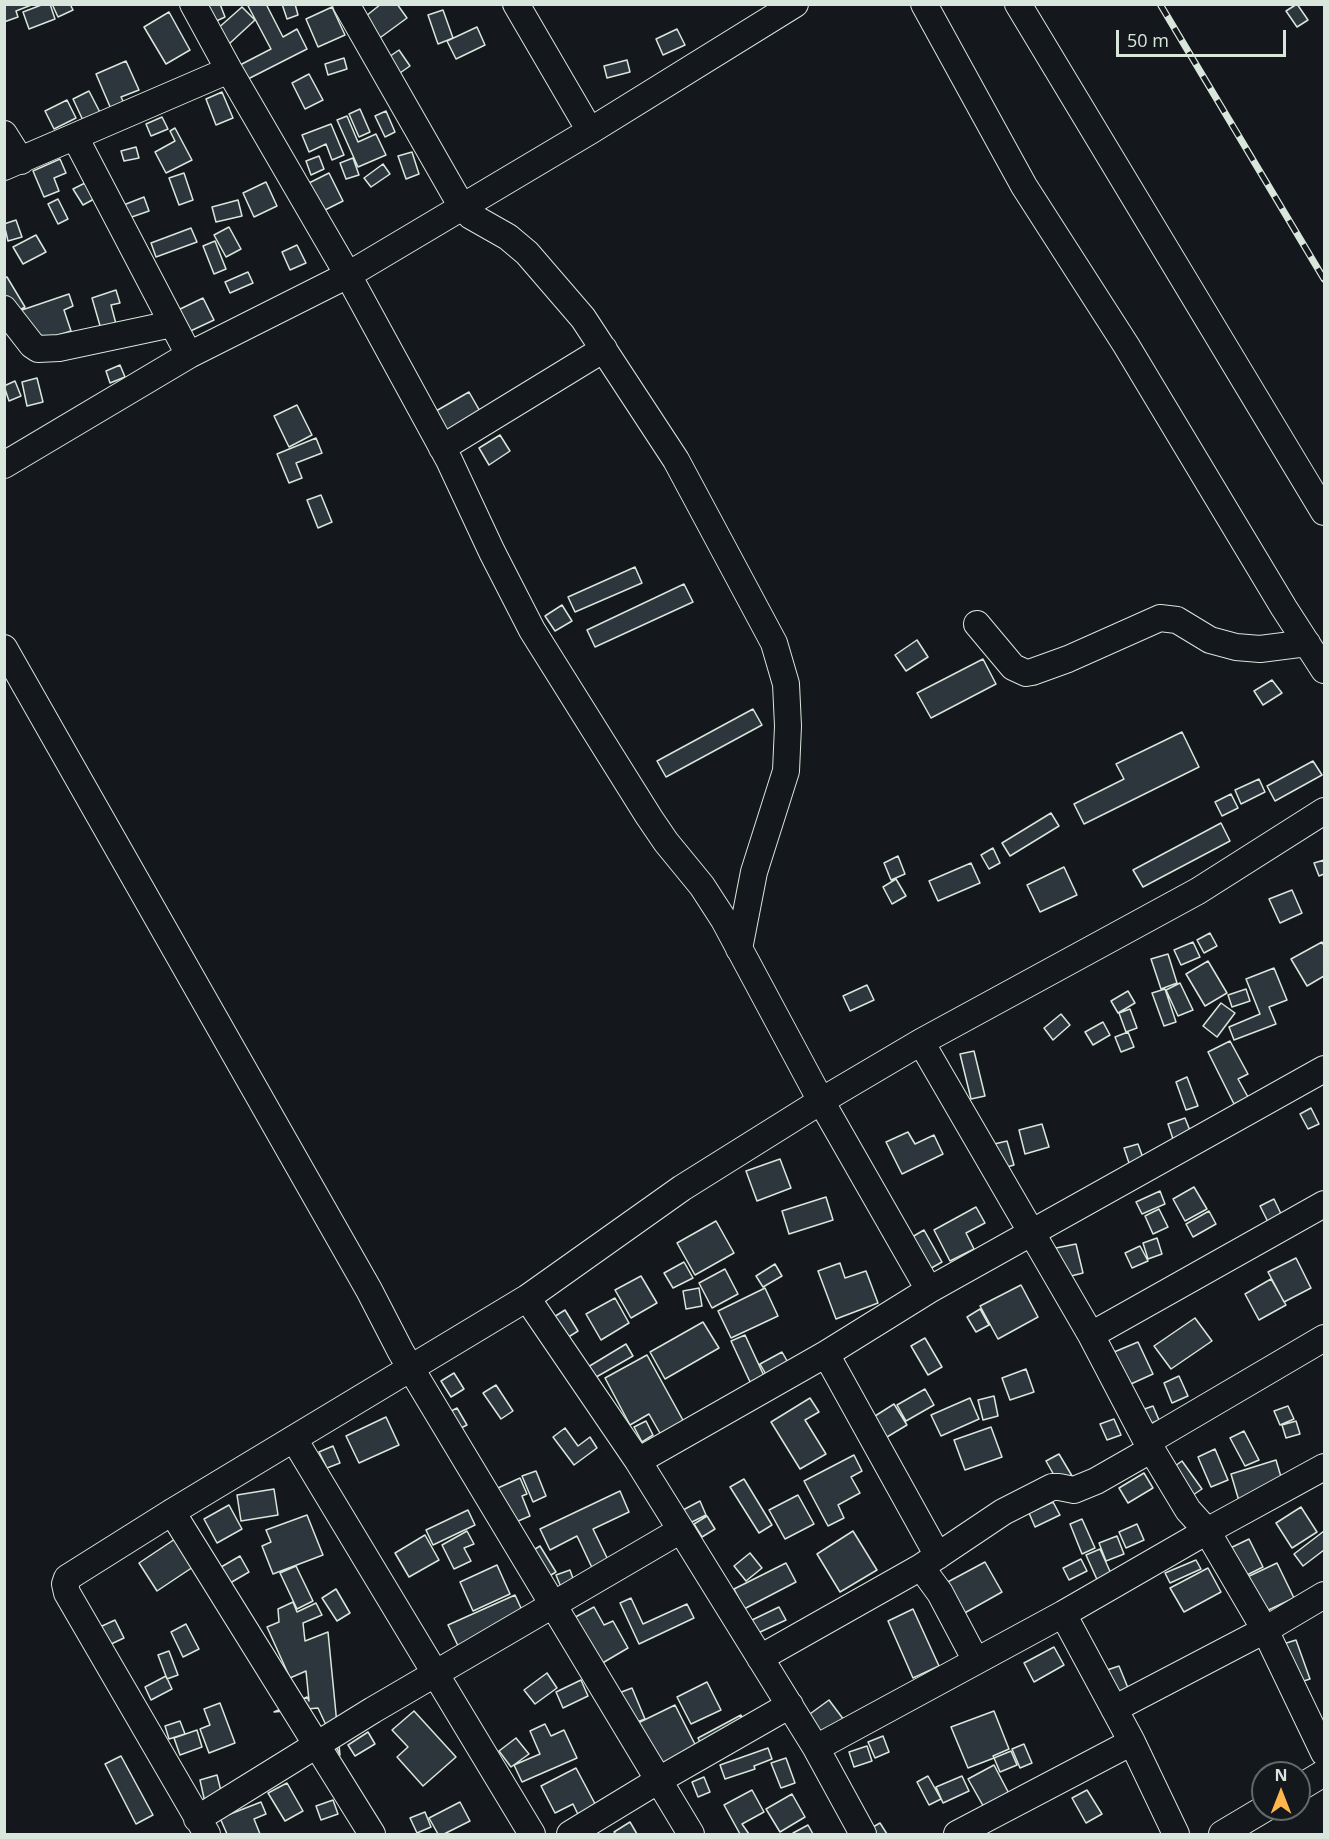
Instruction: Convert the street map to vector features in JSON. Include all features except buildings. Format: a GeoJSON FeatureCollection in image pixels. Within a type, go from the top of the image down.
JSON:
{"type":"FeatureCollection","features":[{"type":"Feature","properties":{"kind":"street"},"geometry":{"type":"LineString","coordinates":[[193,4],[228,70],[348,275],[442,448],[532,630],[649,817],[702,886],[724,920],[820,1101],[929,1290]]}},
{"type":"Feature","properties":{"kind":"street"},"geometry":{"type":"LineString","coordinates":[[346,4],[462,207],[471,216],[508,237],[527,253],[583,318],[604,349],[676,460],[774,643],[786,684],[788,726],[786,771],[754,872],[739,949]]}},
{"type":"Feature","properties":{"kind":"street"},"geometry":{"type":"LineString","coordinates":[[516,4],[590,131]]}},
{"type":"Feature","properties":{"kind":"street"},"geometry":{"type":"LineString","coordinates":[[4,465],[189,355],[348,275],[590,131],[795,4]]}},
{"type":"Feature","properties":{"kind":"street"},"geometry":{"type":"LineString","coordinates":[[924,4],[1024,186],[1126,345],[1324,670]]}},
{"type":"Feature","properties":{"kind":"street"},"geometry":{"type":"LineString","coordinates":[[1018,4],[1324,512]]}},
{"type":"Feature","properties":{"kind":"street"},"geometry":{"type":"LineString","coordinates":[[4,134],[13,164],[228,70]]}},
{"type":"Feature","properties":{"kind":"street"},"geometry":{"type":"LineString","coordinates":[[75,137],[189,355]]}},
{"type":"Feature","properties":{"kind":"street"},"geometry":{"type":"LineString","coordinates":[[4,309],[32,345],[46,350],[172,324]]}},
{"type":"Feature","properties":{"kind":"street"},"geometry":{"type":"LineString","coordinates":[[442,448],[604,349]]}},
{"type":"Feature","properties":{"kind":"street"},"geometry":{"type":"LineString","coordinates":[[977,624],[1013,667],[1026,673],[1068,659],[1160,618],[1177,620],[1210,640],[1236,647],[1260,649],[1307,643]]}},
{"type":"Feature","properties":{"kind":"street"},"geometry":{"type":"LineString","coordinates":[[4,648],[369,1290],[411,1369],[692,1834]]}},
{"type":"Feature","properties":{"kind":"street"},"geometry":{"type":"LineString","coordinates":[[681,1530],[552,1604],[318,1745],[202,1827],[67,1593],[65,1584],[75,1572],[527,1298],[681,1188],[820,1101],[921,1042],[1198,891],[1324,811]]}},
{"type":"Feature","properties":{"kind":"street"},"geometry":{"type":"LineString","coordinates":[[921,1042],[1188,1510],[1207,1531],[1265,1630],[1324,1753]]}},
{"type":"Feature","properties":{"kind":"street"},"geometry":{"type":"LineString","coordinates":[[638,1461],[826,1353],[929,1290],[1324,1069]]}},
{"type":"Feature","properties":{"kind":"street"},"geometry":{"type":"LineString","coordinates":[[1090,1335],[1324,1204]]}},
{"type":"Feature","properties":{"kind":"street"},"geometry":{"type":"LineString","coordinates":[[527,1298],[638,1461],[816,1748],[863,1834]]}},
{"type":"Feature","properties":{"kind":"street"},"geometry":{"type":"LineString","coordinates":[[760,1658],[929,1561],[1003,1512],[1045,1490],[1059,1487],[1069,1491],[1096,1481],[1150,1445],[1324,1338]]}},
{"type":"Feature","properties":{"kind":"street"},"geometry":{"type":"LineString","coordinates":[[826,1353],[929,1561],[940,1593],[976,1661]]}},
{"type":"Feature","properties":{"kind":"street"},"geometry":{"type":"LineString","coordinates":[[294,1438],[532,1834]]}},
{"type":"Feature","properties":{"kind":"street"},"geometry":{"type":"LineString","coordinates":[[816,1748],[1063,1614],[1324,1467]]}},
{"type":"Feature","properties":{"kind":"street"},"geometry":{"type":"LineString","coordinates":[[172,1512],[372,1834]]}},
{"type":"Feature","properties":{"kind":"street"},"geometry":{"type":"LineString","coordinates":[[1114,1709],[1265,1630],[1324,1596]]}},
{"type":"Feature","properties":{"kind":"street"},"geometry":{"type":"LineString","coordinates":[[1063,1614],[1132,1743],[1176,1834]]}},
{"type":"Feature","properties":{"kind":"street"},"geometry":{"type":"LineString","coordinates":[[570,1834],[790,1705]]}},
{"type":"Feature","properties":{"kind":"street"},"geometry":{"type":"LineString","coordinates":[[957,1834],[1132,1743]]}},
{"type":"Feature","properties":{"kind":"street"},"geometry":{"type":"LineString","coordinates":[[1311,1781],[1324,1773]]}},
{"type":"Feature","properties":{"kind":"street"},"geometry":{"type":"LineString","coordinates":[[1222,1834],[1251,1817]]}},
{"type":"Feature","properties":{"kind":"railway"},"geometry":{"type":"LineString","coordinates":[[1160,4],[1324,279]]}}]}
